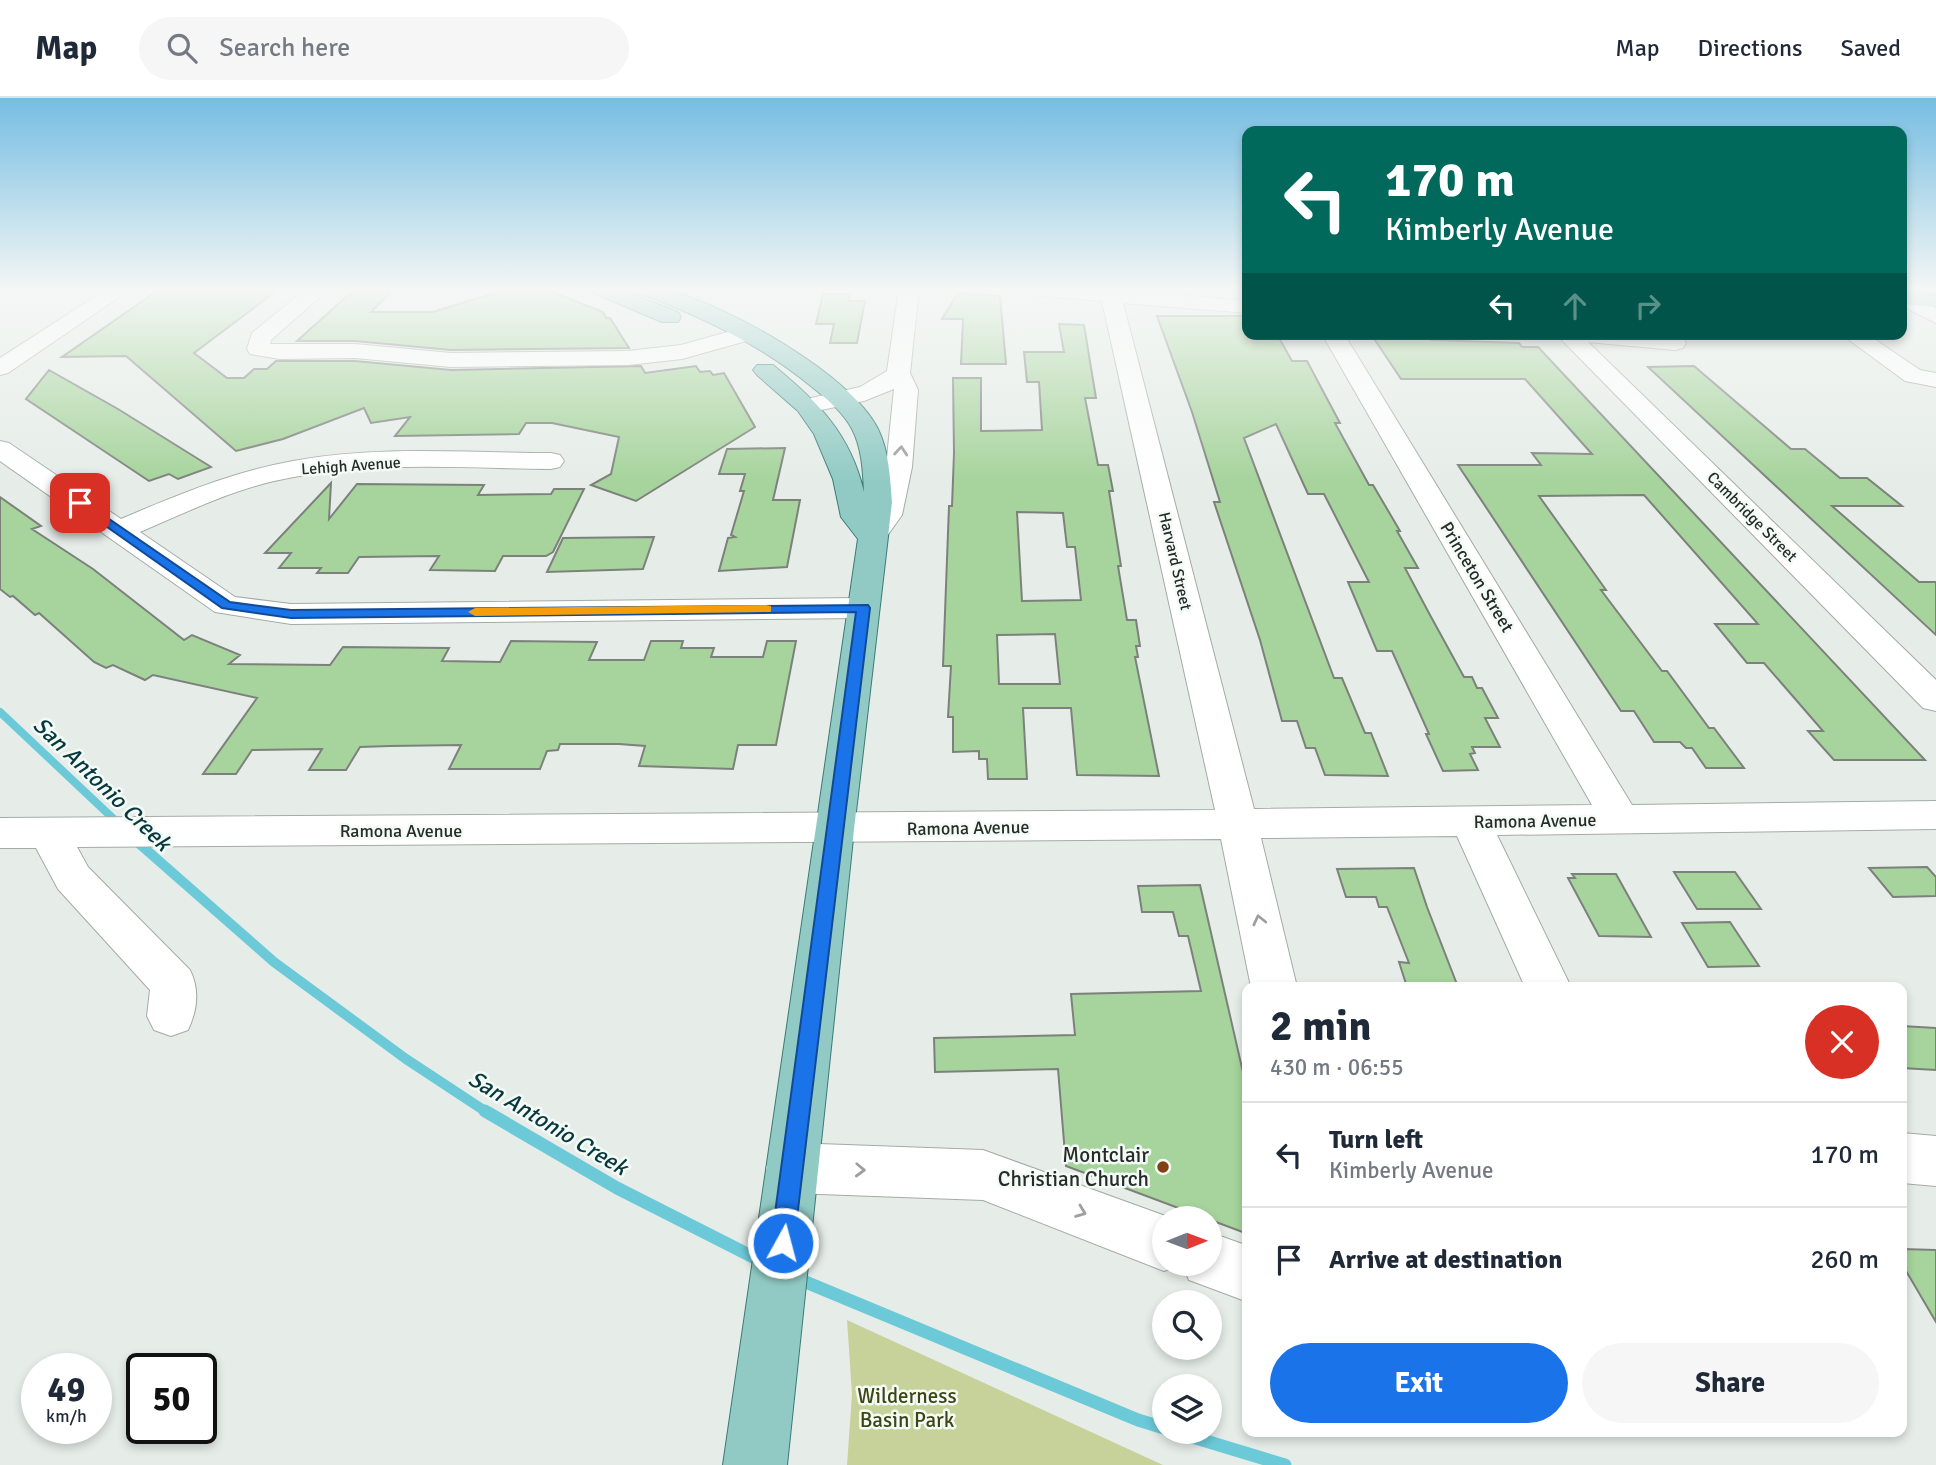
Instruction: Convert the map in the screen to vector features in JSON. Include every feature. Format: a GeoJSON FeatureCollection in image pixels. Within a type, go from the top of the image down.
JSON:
{"type":"FeatureCollection","features":[{"type":"Feature","properties":{"kind":"main road"},"geometry":{"type":"LineString","coordinates":[[738,353],[775,377],[807,406],[827,433],[847,479],[855,517],[872,537]]}},
{"type":"Feature","properties":{"kind":"main road"},"geometry":{"type":"LineString","coordinates":[[755,1465],[878,502],[876,463],[865,429],[839,398],[781,353]]}},
{"type":"Feature","properties":{"kind":"street"},"geometry":{"type":"LineString","coordinates":[[0,368],[23,353]]}},
{"type":"Feature","properties":{"kind":"street"},"geometry":{"type":"LineString","coordinates":[[374,353],[452,360],[628,358],[675,353]]}},
{"type":"Feature","properties":{"kind":"street"},"geometry":{"type":"LineString","coordinates":[[807,406],[891,382],[898,373],[901,353]]}},
{"type":"Feature","properties":{"kind":"street","name":"Harvard Street"},"geometry":{"type":"LineString","coordinates":[[1125,353],[1273,982]]}},
{"type":"Feature","properties":{"kind":"street","name":"Princeton Street"},"geometry":{"type":"LineString","coordinates":[[1344,353],[1621,820]]}},
{"type":"Feature","properties":{"kind":"street","name":"Cambridge Street"},"geometry":{"type":"LineString","coordinates":[[1586,353],[1936,700]]}},
{"type":"Feature","properties":{"kind":"street"},"geometry":{"type":"LineString","coordinates":[[1879,353],[1913,376],[1936,380]]}},
{"type":"Feature","properties":{"kind":"street"},"geometry":{"type":"LineString","coordinates":[[1882,355],[1923,354]]}},
{"type":"Feature","properties":{"kind":"street"},"geometry":{"type":"LineString","coordinates":[[872,537],[888,515],[899,467],[906,390],[898,373]]}},
{"type":"Feature","properties":{"kind":"street"},"geometry":{"type":"LineString","coordinates":[[0,449],[226,606],[291,614],[863,608]]}},
{"type":"Feature","properties":{"kind":"street","name":"Lehigh Avenue"},"geometry":{"type":"LineString","coordinates":[[120,530],[208,492],[266,475],[320,465],[551,461]]}},
{"type":"Feature","properties":{"kind":"street","name":"Ramona Avenue"},"geometry":{"type":"LineString","coordinates":[[0,834],[834,830],[1936,815]]}},
{"type":"Feature","properties":{"kind":"street"},"geometry":{"type":"LineString","coordinates":[[1470,821],[1546,982]]}},
{"type":"Feature","properties":{"kind":"street"},"geometry":{"type":"LineString","coordinates":[[48,833],[73,877],[174,985],[171,1016]]}},
{"type":"Feature","properties":{"kind":"street"},"geometry":{"type":"LineString","coordinates":[[1907,1158],[1936,1161]]}},
{"type":"Feature","properties":{"kind":"street"},"geometry":{"type":"LineString","coordinates":[[789,1194],[983,1175],[1152,1238]]}},
{"type":"Feature","properties":{"kind":"street"},"geometry":{"type":"LineString","coordinates":[[1222,1265],[1242,1272]]}},
{"type":"Feature","properties":{"kind":"green space","name":"Wilderness Basin Park"},"geometry":{"type":"Polygon","coordinates":[[[847,1320],[1163,1465],[847,1465],[852,1394],[847,1320]]]}},
{"type":"Feature","properties":{"kind":"building"},"geometry":{"type":"Polygon","coordinates":[[[68,353],[194,353],[227,378],[244,378],[254,369],[267,369],[276,361],[355,361],[451,370],[641,366],[645,373],[696,366],[700,372],[710,371],[713,375],[724,373],[755,427],[636,501],[591,485],[611,474],[619,437],[552,423],[526,423],[519,434],[395,436],[410,417],[371,423],[364,408],[283,439],[236,451],[126,356],[62,357],[68,353]]]}},
{"type":"Feature","properties":{"kind":"building"},"geometry":{"type":"Polygon","coordinates":[[[961,353],[1005,353],[1006,364],[961,364],[961,353]]]}},
{"type":"Feature","properties":{"kind":"building"},"geometry":{"type":"Polygon","coordinates":[[[1024,353],[1089,353],[1096,398],[1085,398],[1098,465],[1108,465],[1113,491],[1109,491],[1121,566],[1118,566],[1127,620],[1136,620],[1140,646],[1136,646],[1138,657],[1135,657],[1159,776],[1077,775],[1071,708],[1023,708],[1027,779],[988,779],[987,759],[979,759],[979,751],[953,752],[953,717],[948,717],[951,666],[943,666],[949,506],[952,506],[954,453],[953,378],[981,378],[981,431],[1042,430],[1039,382],[1027,382],[1024,353]],[[1017,512],[1022,601],[1081,600],[1075,547],[1067,547],[1063,513],[1017,512]],[[1055,634],[997,635],[999,684],[1060,684],[1055,634]]]}},
{"type":"Feature","properties":{"kind":"building"},"geometry":{"type":"Polygon","coordinates":[[[1170,353],[1287,353],[1292,361],[1307,361],[1340,423],[1335,423],[1369,485],[1373,485],[1400,531],[1397,531],[1418,568],[1405,568],[1430,615],[1464,677],[1472,677],[1477,688],[1482,688],[1498,718],[1485,718],[1500,747],[1472,747],[1475,753],[1470,754],[1478,770],[1443,771],[1392,651],[1377,651],[1348,582],[1369,582],[1324,494],[1308,494],[1276,424],[1244,438],[1334,678],[1342,678],[1365,733],[1371,733],[1388,776],[1325,775],[1315,748],[1306,748],[1297,721],[1282,721],[1260,640],[1214,502],[1220,502],[1170,353]]]}},
{"type":"Feature","properties":{"kind":"building"},"geometry":{"type":"Polygon","coordinates":[[[1384,353],[1543,353],[1925,760],[1834,760],[1808,731],[1823,731],[1764,663],[1747,663],[1715,624],[1758,624],[1644,495],[1539,496],[1606,590],[1601,590],[1662,671],[1667,671],[1709,728],[1714,728],[1744,768],[1706,768],[1692,748],[1686,748],[1680,742],[1654,742],[1634,711],[1621,711],[1458,465],[1541,465],[1532,453],[1592,454],[1525,379],[1401,379],[1384,353]]]}},
{"type":"Feature","properties":{"kind":"building"},"geometry":{"type":"Polygon","coordinates":[[[1694,366],[1791,449],[1805,449],[1840,478],[1867,478],[1902,506],[1832,506],[1919,582],[1936,582],[1936,635],[1648,367],[1694,366]]]}},
{"type":"Feature","properties":{"kind":"building"},"geometry":{"type":"Polygon","coordinates":[[[49,370],[211,467],[178,479],[169,474],[149,481],[26,399],[49,370]]]}},
{"type":"Feature","properties":{"kind":"building"},"geometry":{"type":"Polygon","coordinates":[[[785,448],[773,500],[800,500],[787,567],[719,571],[728,538],[735,537],[731,535],[744,491],[740,491],[745,474],[719,474],[727,449],[785,448]]]}},
{"type":"Feature","properties":{"kind":"building"},"geometry":{"type":"Polygon","coordinates":[[[331,483],[329,519],[357,484],[484,485],[478,495],[551,494],[554,489],[584,489],[553,552],[546,556],[503,556],[495,571],[430,570],[439,556],[359,557],[348,573],[317,573],[321,568],[279,568],[291,553],[265,553],[331,483]]]}},
{"type":"Feature","properties":{"kind":"building"},"geometry":{"type":"Polygon","coordinates":[[[0,497],[41,526],[32,529],[93,569],[184,640],[192,635],[240,655],[229,664],[330,665],[343,647],[449,648],[442,661],[500,662],[511,641],[597,642],[589,660],[644,660],[651,641],[683,641],[681,648],[714,648],[711,657],[763,657],[767,641],[796,641],[776,745],[738,745],[733,769],[639,766],[645,746],[560,744],[558,750],[547,751],[540,769],[449,769],[461,745],[390,746],[360,747],[346,770],[309,770],[322,749],[252,750],[236,774],[203,774],[257,698],[153,675],[145,680],[113,665],[106,668],[94,662],[39,613],[35,615],[13,596],[10,597],[0,589],[0,497]]]}},
{"type":"Feature","properties":{"kind":"building"},"geometry":{"type":"Polygon","coordinates":[[[654,537],[643,569],[547,572],[563,538],[654,537]]]}},
{"type":"Feature","properties":{"kind":"building"},"geometry":{"type":"Polygon","coordinates":[[[1927,867],[1936,877],[1936,896],[1893,897],[1869,868],[1927,867]]]}},
{"type":"Feature","properties":{"kind":"building"},"geometry":{"type":"Polygon","coordinates":[[[1414,868],[1456,982],[1405,982],[1399,962],[1409,963],[1387,907],[1379,907],[1376,897],[1346,897],[1337,869],[1414,868]]]}},
{"type":"Feature","properties":{"kind":"building"},"geometry":{"type":"Polygon","coordinates":[[[1674,872],[1735,872],[1761,909],[1697,909],[1674,872]]]}},
{"type":"Feature","properties":{"kind":"building"},"geometry":{"type":"Polygon","coordinates":[[[1572,874],[1616,874],[1651,937],[1599,936],[1568,878],[1575,878],[1572,874]]]}},
{"type":"Feature","properties":{"kind":"building"},"geometry":{"type":"Polygon","coordinates":[[[1200,885],[1242,1068],[1242,1232],[1222,1224],[1222,1206],[1173,1206],[1066,1166],[1058,1069],[935,1072],[934,1038],[1075,1035],[1071,994],[1201,991],[1188,936],[1179,936],[1173,912],[1142,912],[1138,886],[1200,885]]]}},
{"type":"Feature","properties":{"kind":"building"},"geometry":{"type":"Polygon","coordinates":[[[1730,922],[1759,966],[1708,967],[1682,923],[1730,922]]]}},
{"type":"Feature","properties":{"kind":"building"},"geometry":{"type":"Polygon","coordinates":[[[1907,1026],[1936,1028],[1936,1070],[1907,1068],[1907,1026]]]}},
{"type":"Feature","properties":{"kind":"building"},"geometry":{"type":"Polygon","coordinates":[[[1907,1249],[1936,1250],[1936,1322],[1907,1273],[1907,1249]]]}},
{"type":"Feature","properties":{"kind":"waterway","name":"San Antonio Creek"},"geometry":{"type":"LineString","coordinates":[[0,712],[119,824]]}},
{"type":"Feature","properties":{"kind":"waterway","name":"San Antonio Creek"},"geometry":{"type":"LineString","coordinates":[[134,839],[274,962],[406,1059],[488,1113]]}},
{"type":"Feature","properties":{"kind":"waterway","name":"San Antonio Creek"},"geometry":{"type":"LineString","coordinates":[[485,1111],[617,1188],[761,1261]]}},
{"type":"Feature","properties":{"kind":"waterway","name":"San Antonio Creek"},"geometry":{"type":"LineString","coordinates":[[796,1278],[1152,1424]]}},
{"type":"Feature","properties":{"kind":"waterway","name":"San Antonio Creek"},"geometry":{"type":"LineString","coordinates":[[1216,1444],[1285,1465]]}},
{"type":"Feature","properties":{"kind":"slow traffic"},"geometry":{"type":"LineString","coordinates":[[475,612],[766,609]]}},
{"type":"Feature","properties":{"kind":"place","name":"Montclair Christian Church"},"geometry":{"type":"Point","coordinates":[1163,1167]}},
{"type":"Feature","properties":{"kind":"route"},"geometry":{"type":"LineString","coordinates":[[80,503],[226,606],[291,614],[863,608],[783,1243]]}}]}
